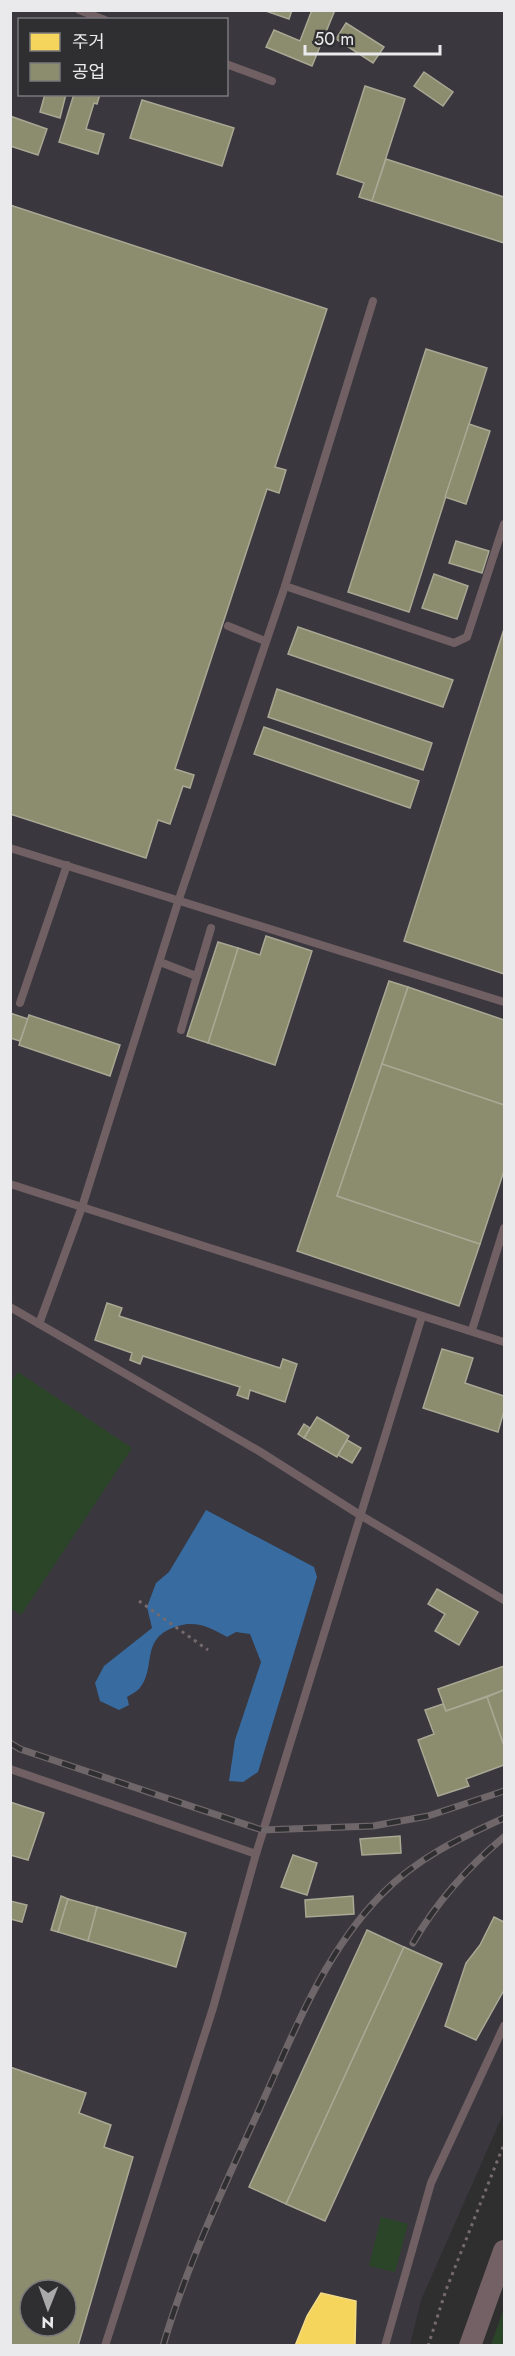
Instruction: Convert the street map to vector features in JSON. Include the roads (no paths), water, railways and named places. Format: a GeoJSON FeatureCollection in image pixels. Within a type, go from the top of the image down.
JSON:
{"type":"FeatureCollection","features":[{"type":"Feature","properties":{"kind":"main road"},"geometry":{"type":"LineString","coordinates":[[470,2346],[504,2251]]}},
{"type":"Feature","properties":{"kind":"lane"},"geometry":{"type":"LineString","coordinates":[[79,10],[100,18]]}},
{"type":"Feature","properties":{"kind":"lane"},"geometry":{"type":"LineString","coordinates":[[228,65],[272,81]]}},
{"type":"Feature","properties":{"kind":"lane"},"geometry":{"type":"LineString","coordinates":[[39,1324],[82,1207],[179,899],[285,586],[373,301]]}},
{"type":"Feature","properties":{"kind":"lane"},"geometry":{"type":"LineString","coordinates":[[285,586],[454,643],[467,637],[504,524]]}},
{"type":"Feature","properties":{"kind":"lane"},"geometry":{"type":"LineString","coordinates":[[228,626],[265,641]]}},
{"type":"Feature","properties":{"kind":"lane"},"geometry":{"type":"LineString","coordinates":[[10,848],[504,1002]]}},
{"type":"Feature","properties":{"kind":"lane"},"geometry":{"type":"LineString","coordinates":[[20,1004],[66,865]]}},
{"type":"Feature","properties":{"kind":"lane"},"geometry":{"type":"LineString","coordinates":[[181,1030],[211,928]]}},
{"type":"Feature","properties":{"kind":"lane"},"geometry":{"type":"LineString","coordinates":[[160,962],[196,976]]}},
{"type":"Feature","properties":{"kind":"lane"},"geometry":{"type":"LineString","coordinates":[[10,1184],[504,1342]]}},
{"type":"Feature","properties":{"kind":"lane"},"geometry":{"type":"LineString","coordinates":[[472,1330],[504,1228]]}},
{"type":"Feature","properties":{"kind":"lane"},"geometry":{"type":"LineString","coordinates":[[10,1307],[259,1451],[360,1515],[504,1600]]}},
{"type":"Feature","properties":{"kind":"lane"},"geometry":{"type":"LineString","coordinates":[[105,2346],[213,2008],[256,1854],[423,1316]]}},
{"type":"Feature","properties":{"kind":"lane"},"geometry":{"type":"LineString","coordinates":[[10,1769],[256,1854]]}},
{"type":"Feature","properties":{"kind":"lane"},"geometry":{"type":"LineString","coordinates":[[385,2346],[431,2183],[504,2026]]}},
{"type":"Feature","properties":{"kind":"water"},"geometry":{"type":"Polygon","coordinates":[[[206,1510],[314,1567],[317,1577],[258,1772],[243,1782],[229,1781],[235,1740],[261,1662],[250,1634],[236,1632],[227,1637],[197,1624],[185,1624],[166,1631],[153,1645],[147,1672],[139,1689],[127,1697],[129,1705],[119,1710],[100,1701],[95,1683],[104,1666],[152,1628],[147,1607],[156,1583],[169,1572],[206,1510]]]}},
{"type":"Feature","properties":{"kind":"railway"},"geometry":{"type":"LineString","coordinates":[[10,1743],[20,1749],[262,1830],[373,1826],[428,1816],[504,1791]]}},
{"type":"Feature","properties":{"kind":"railway"},"geometry":{"type":"LineString","coordinates":[[163,2346],[183,2286],[220,2196],[297,2024],[343,1942],[361,1917],[395,1881],[424,1859],[455,1841],[504,1818]]}},
{"type":"Feature","properties":{"kind":"railway"},"geometry":{"type":"LineString","coordinates":[[413,1943],[454,1886],[504,1837]]}}]}
